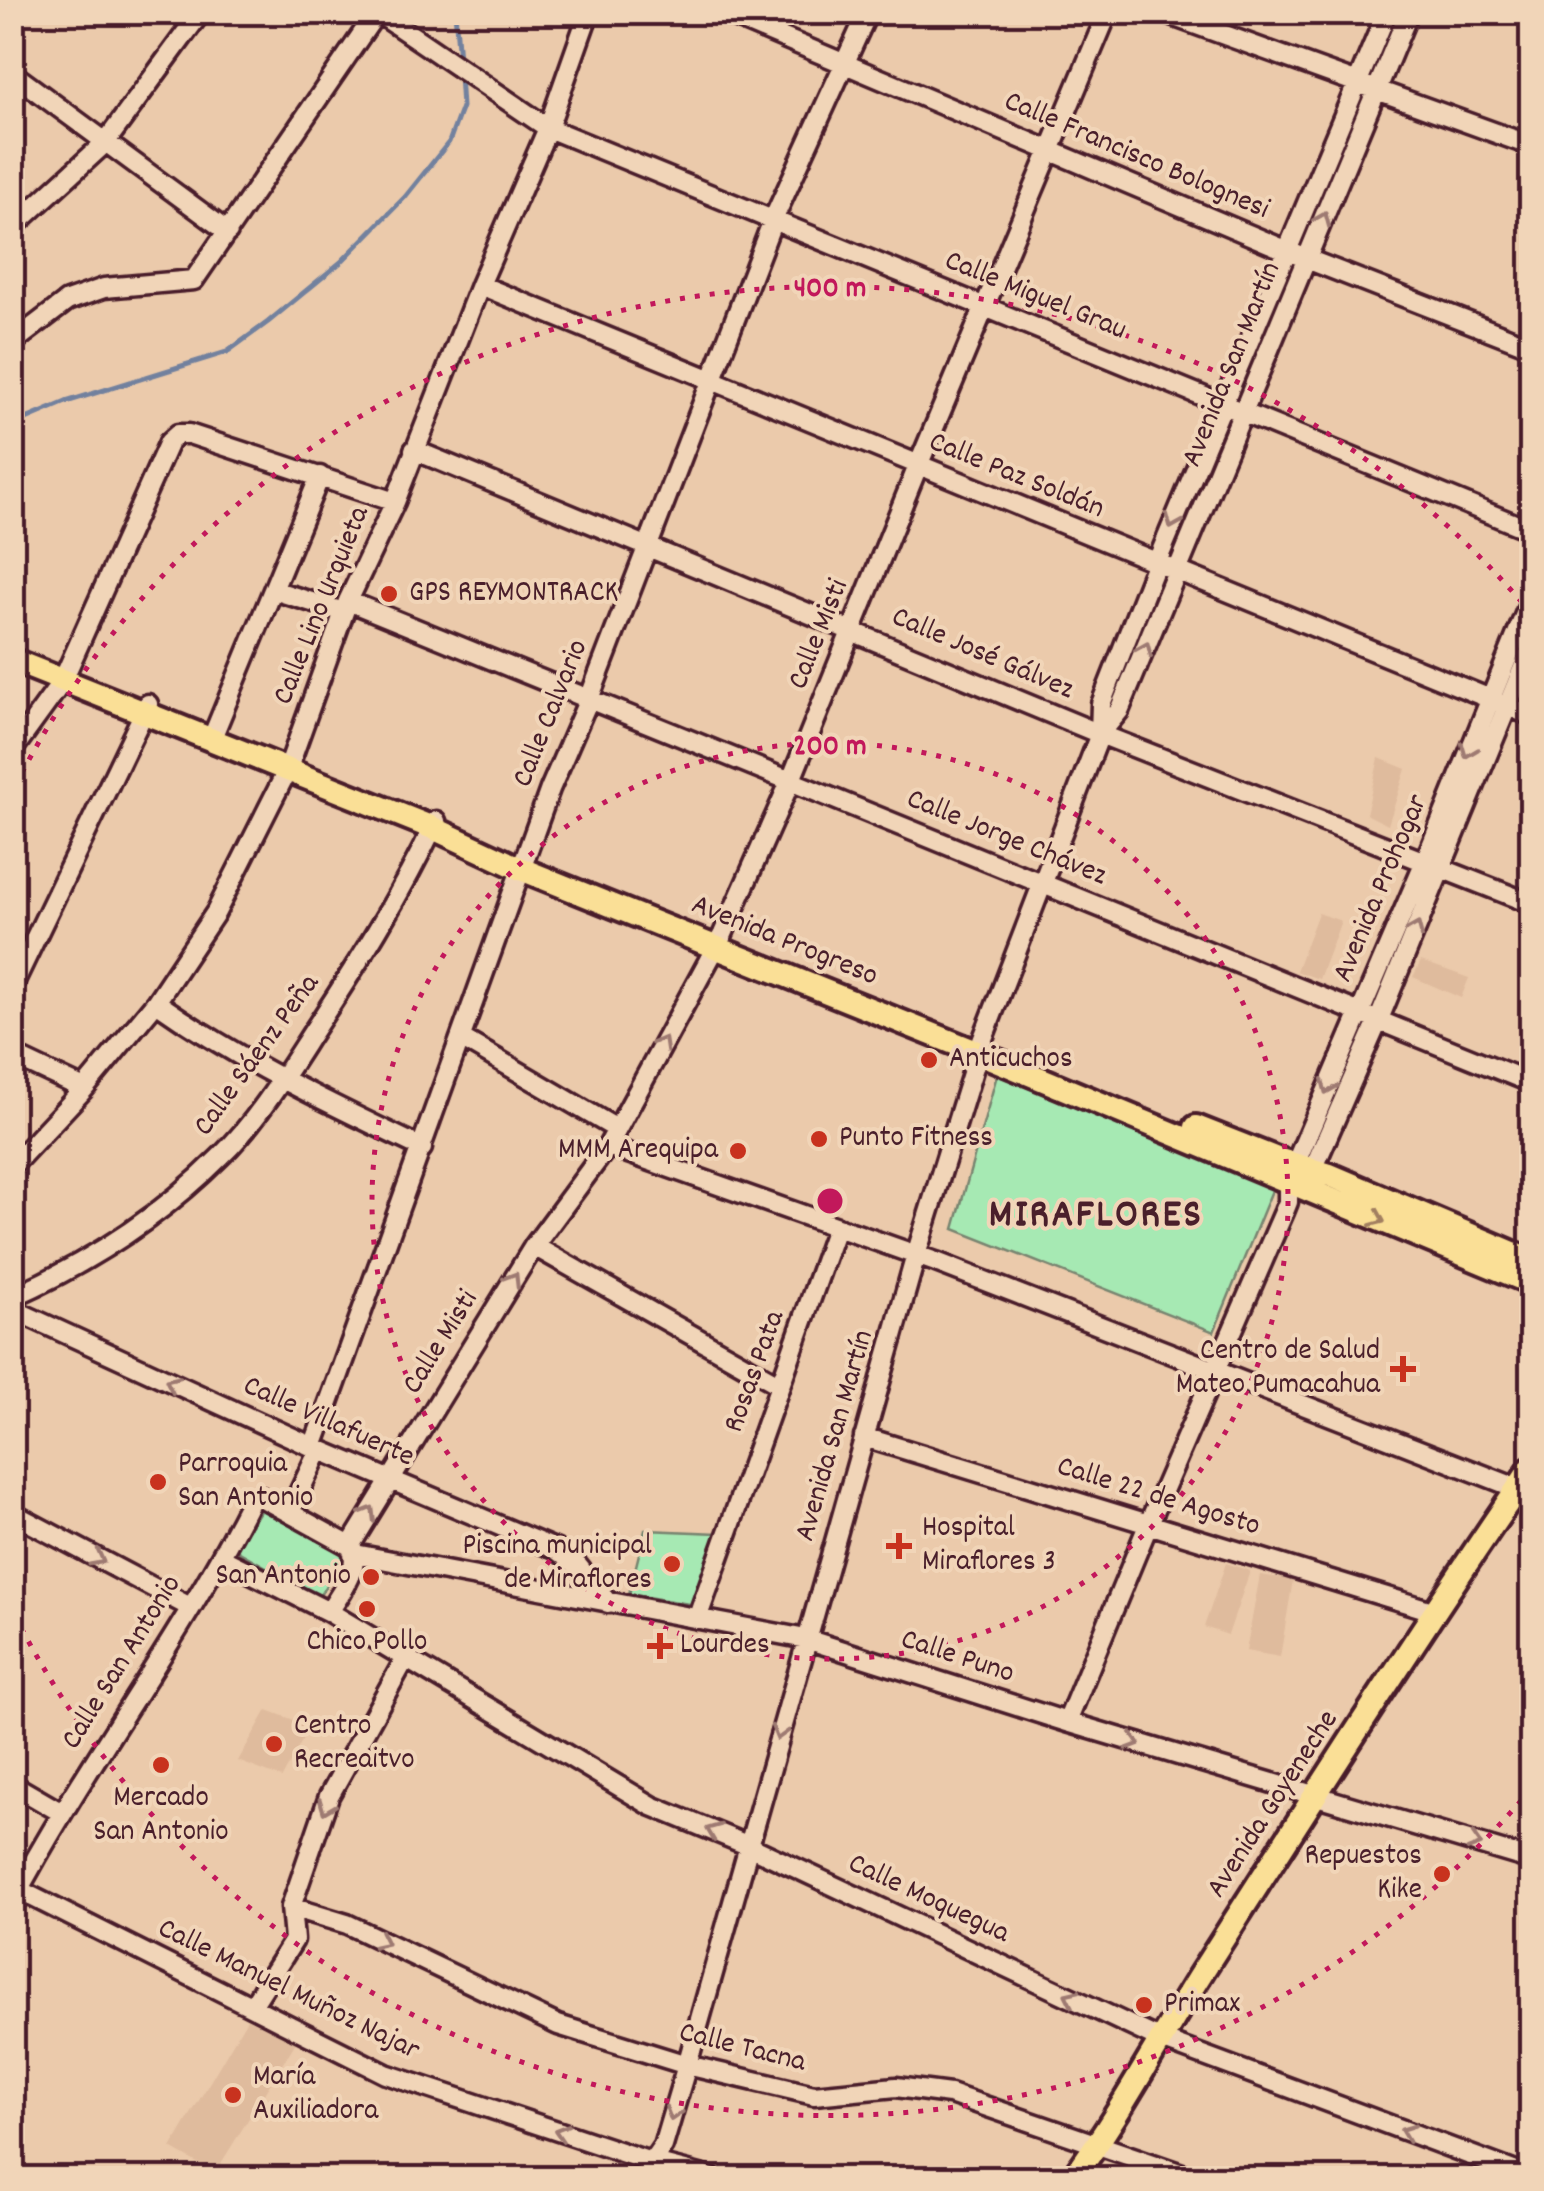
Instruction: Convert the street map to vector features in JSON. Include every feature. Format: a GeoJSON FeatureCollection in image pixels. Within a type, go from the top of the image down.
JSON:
{"type":"FeatureCollection","features":[{"type":"Feature","properties":{"kind":"main road","name":"Avenida Progreso"},"geometry":{"type":"LineString","coordinates":[[12,646],[65,676]]}},
{"type":"Feature","properties":{"kind":"main road","name":"Avenida Progreso"},"geometry":{"type":"LineString","coordinates":[[12,660],[214,733],[289,767]]}},
{"type":"Feature","properties":{"kind":"main road","name":"Avenida Progreso"},"geometry":{"type":"LineString","coordinates":[[145,707],[980,1047],[1277,1160],[1298,1181],[1532,1283]]}},
{"type":"Feature","properties":{"kind":"main road","name":"Avenida Progreso"},"geometry":{"type":"LineString","coordinates":[[1298,1181],[1532,1260]]}},
{"type":"Feature","properties":{"kind":"main road","name":"Avenida Goyeneche"},"geometry":{"type":"LineString","coordinates":[[1073,2178],[1315,1796],[1436,1612],[1524,1491],[1532,1467]]}},
{"type":"Feature","properties":{"kind":"street"},"geometry":{"type":"LineString","coordinates":[[12,228],[105,144],[201,12]]}},
{"type":"Feature","properties":{"kind":"street"},"geometry":{"type":"LineString","coordinates":[[12,343],[68,300],[104,288],[194,280],[376,12]]}},
{"type":"Feature","properties":{"kind":"street","name":"Calle Miguel Grau"},"geometry":{"type":"LineString","coordinates":[[376,12],[548,128],[1532,531]]}},
{"type":"Feature","properties":{"kind":"street","name":"Calle Lino Urquieta"},"geometry":{"type":"LineString","coordinates":[[12,1166],[84,1089],[156,1002],[216,912],[289,767],[346,606],[395,502],[480,285],[548,128],[589,12]]}},
{"type":"Feature","properties":{"kind":"street","name":"Calle Francisco Bolognesi"},"geometry":{"type":"LineString","coordinates":[[722,12],[1287,251],[1532,347]]}},
{"type":"Feature","properties":{"kind":"street","name":"Calle Calvario"},"geometry":{"type":"LineString","coordinates":[[290,1512],[316,1449],[550,789],[589,699],[773,220],[868,12]]}},
{"type":"Feature","properties":{"kind":"street","name":"Calle Misti"},"geometry":{"type":"LineString","coordinates":[[329,1612],[354,1567],[352,1550],[388,1480],[534,1246],[611,1137],[720,940],[791,780],[1108,12]]}},
{"type":"Feature","properties":{"kind":"street"},"geometry":{"type":"LineString","coordinates":[[1161,12],[1532,146]]}},
{"type":"Feature","properties":{"kind":"street","name":"Avenida San Martín"},"geometry":{"type":"LineString","coordinates":[[1100,734],[1102,704],[1156,564],[1387,12]]}},
{"type":"Feature","properties":{"kind":"street","name":"Avenida San Martín"},"geometry":{"type":"LineString","coordinates":[[641,2178],[663,2146],[688,2065],[916,1255],[980,1047],[1100,734],[1119,711],[1409,12]]}},
{"type":"Feature","properties":{"kind":"street"},"geometry":{"type":"LineString","coordinates":[[12,73],[228,232]]}},
{"type":"Feature","properties":{"kind":"street","name":"Calle Paz Soldán"},"geometry":{"type":"LineString","coordinates":[[480,285],[1532,716]]}},
{"type":"Feature","properties":{"kind":"street"},"geometry":{"type":"LineString","coordinates":[[12,750],[65,676],[169,442],[178,434],[189,434],[395,502]]}},
{"type":"Feature","properties":{"kind":"street","name":"Calle José Gálvez"},"geometry":{"type":"LineString","coordinates":[[414,450],[1100,734],[1532,904]]}},
{"type":"Feature","properties":{"kind":"street"},"geometry":{"type":"LineString","coordinates":[[214,733],[320,476]]}},
{"type":"Feature","properties":{"kind":"street","name":"Calle Jorge Chávez"},"geometry":{"type":"LineString","coordinates":[[273,590],[346,606],[589,699],[1532,1083]]}},
{"type":"Feature","properties":{"kind":"street","name":"Avenida Prohogar"},"geometry":{"type":"LineString","coordinates":[[1068,1722],[1298,1181],[1379,1019],[1488,699],[1532,596]]}},
{"type":"Feature","properties":{"kind":"street","name":"Avenida Prohogar"},"geometry":{"type":"LineString","coordinates":[[1298,1181],[1360,1011],[1433,864],[1532,646]]}},
{"type":"Feature","properties":{"kind":"street"},"geometry":{"type":"LineString","coordinates":[[12,987],[145,707]]}},
{"type":"Feature","properties":{"kind":"street","name":"Calle Sáenz Peña"},"geometry":{"type":"LineString","coordinates":[[12,1296],[59,1276],[122,1239],[175,1199],[225,1153],[281,1080],[362,957],[434,825]]}},
{"type":"Feature","properties":{"kind":"street"},"geometry":{"type":"LineString","coordinates":[[156,1002],[215,1044],[422,1148]]}},
{"type":"Feature","properties":{"kind":"street"},"geometry":{"type":"LineString","coordinates":[[461,1038],[611,1137],[836,1228],[916,1255],[1524,1491]]}},
{"type":"Feature","properties":{"kind":"street"},"geometry":{"type":"LineString","coordinates":[[12,1055],[84,1089]]}},
{"type":"Feature","properties":{"kind":"street","name":"Rosas Pata"},"geometry":{"type":"LineString","coordinates":[[697,1619],[836,1228]]}},
{"type":"Feature","properties":{"kind":"street"},"geometry":{"type":"LineString","coordinates":[[534,1246],[780,1385]]}},
{"type":"Feature","properties":{"kind":"street","name":"Calle Villafuerte"},"geometry":{"type":"LineString","coordinates":[[12,1309],[316,1449],[557,1550],[578,1566],[608,1603]]}},
{"type":"Feature","properties":{"kind":"street","name":"Calle 22 de Agosto"},"geometry":{"type":"LineString","coordinates":[[864,1437],[1436,1612]]}},
{"type":"Feature","properties":{"kind":"street","name":"Calle San Antonio"},"geometry":{"type":"LineString","coordinates":[[16,1896],[62,1813],[221,1558],[251,1500],[258,1496],[290,1512]]}},
{"type":"Feature","properties":{"kind":"street"},"geometry":{"type":"LineString","coordinates":[[12,1512],[190,1608]]}},
{"type":"Feature","properties":{"kind":"street","name":"Calle Puno"},"geometry":{"type":"LineString","coordinates":[[290,1512],[352,1550],[806,1639],[1068,1722],[1532,1860]]}},
{"type":"Feature","properties":{"kind":"street","name":"Calle Moquegua"},"geometry":{"type":"LineString","coordinates":[[221,1558],[329,1612],[652,1806],[747,1845],[1160,2039],[1532,2178]]}},
{"type":"Feature","properties":{"kind":"street"},"geometry":{"type":"LineString","coordinates":[[252,2006],[294,1940],[291,1908],[329,1796],[405,1659]]}},
{"type":"Feature","properties":{"kind":"street"},"geometry":{"type":"LineString","coordinates":[[12,1784],[62,1813]]}},
{"type":"Feature","properties":{"kind":"street","name":"Calle Manuel Muñoz Najar"},"geometry":{"type":"LineString","coordinates":[[16,1896],[252,2006],[386,2074],[654,2163],[712,2178]]}},
{"type":"Feature","properties":{"kind":"street","name":"Calle Tacna"},"geometry":{"type":"LineString","coordinates":[[291,1908],[347,1924],[558,2025],[688,2065],[814,2095],[896,2087],[950,2094],[1194,2178]]}},
{"type":"Feature","properties":{"kind":"shaded area"},"geometry":{"type":"Polygon","coordinates":[[[1379,758],[1406,769],[1388,825],[1366,814],[1379,758]]]}},
{"type":"Feature","properties":{"kind":"shaded area"},"geometry":{"type":"Polygon","coordinates":[[[1318,913],[1341,921],[1319,979],[1296,971],[1318,913]]]}},
{"type":"Feature","properties":{"kind":"shaded area"},"geometry":{"type":"Polygon","coordinates":[[[1421,961],[1469,978],[1461,998],[1413,977],[1421,961]]]}},
{"type":"Feature","properties":{"kind":"shaded area"},"geometry":{"type":"Polygon","coordinates":[[[1226,1563],[1250,1571],[1228,1635],[1204,1627],[1226,1563]]]}},
{"type":"Feature","properties":{"kind":"shaded area"},"geometry":{"type":"Polygon","coordinates":[[[1260,1575],[1293,1580],[1280,1657],[1246,1651],[1260,1575]]]}},
{"type":"Feature","properties":{"kind":"shaded area","name":"Centro Recreaitvo"},"geometry":{"type":"Polygon","coordinates":[[[267,1710],[310,1726],[282,1778],[238,1761],[267,1710]]]}},
{"type":"Feature","properties":{"kind":"shaded area","name":"María Auxiliadora"},"geometry":{"type":"Polygon","coordinates":[[[247,2019],[296,2042],[215,2173],[171,2148],[247,2019]]]}},
{"type":"Feature","properties":{"kind":"green space"},"geometry":{"type":"Polygon","coordinates":[[[997,1075],[1273,1188],[1214,1332],[954,1229],[997,1075]]]}},
{"type":"Feature","properties":{"kind":"green space"},"geometry":{"type":"Polygon","coordinates":[[[263,1506],[345,1553],[319,1597],[236,1550],[263,1506]]]}},
{"type":"Feature","properties":{"kind":"green space","name":"Piscina municipal de Miraflores"},"geometry":{"type":"Polygon","coordinates":[[[645,1530],[718,1533],[695,1605],[629,1594],[645,1530]]]}},
{"type":"Feature","properties":{"kind":"waterway"},"geometry":{"type":"LineString","coordinates":[[455,12],[459,59]]}},
{"type":"Feature","properties":{"kind":"waterway"},"geometry":{"type":"LineString","coordinates":[[12,425],[66,402],[227,352],[268,322],[341,262],[405,197],[449,142],[462,107],[460,75]]}},
{"type":"Feature","properties":{"kind":"place","name":"GPS REYMONTRACK"},"geometry":{"type":"Point","coordinates":[389,594]}},
{"type":"Feature","properties":{"kind":"place","name":"Anticuchos"},"geometry":{"type":"Point","coordinates":[929,1060]}},
{"type":"Feature","properties":{"kind":"place","name":"Punto Fitness"},"geometry":{"type":"Point","coordinates":[819,1139]}},
{"type":"Feature","properties":{"kind":"place","name":"MMM Arequipa"},"geometry":{"type":"Point","coordinates":[738,1151]}},
{"type":"Feature","properties":{"kind":"place","name":"Centro de Salud Mateo Pumacahua"},"geometry":{"type":"Point","coordinates":[1403,1369]}},
{"type":"Feature","properties":{"kind":"place","name":"Parroquia San Antonio"},"geometry":{"type":"Point","coordinates":[158,1482]}},
{"type":"Feature","properties":{"kind":"place","name":"Hospital Miraflores 3"},"geometry":{"type":"Point","coordinates":[899,1546]}},
{"type":"Feature","properties":{"kind":"place","name":"Piscina municipal de Miraflores"},"geometry":{"type":"Point","coordinates":[672,1564]}},
{"type":"Feature","properties":{"kind":"place","name":"San Antonio"},"geometry":{"type":"Point","coordinates":[371,1577]}},
{"type":"Feature","properties":{"kind":"place","name":"Chico Pollo"},"geometry":{"type":"Point","coordinates":[367,1609]}},
{"type":"Feature","properties":{"kind":"place","name":"Lourdes"},"geometry":{"type":"Point","coordinates":[660,1646]}},
{"type":"Feature","properties":{"kind":"place","name":"Centro Recreaitvo"},"geometry":{"type":"Point","coordinates":[274,1744]}},
{"type":"Feature","properties":{"kind":"place","name":"Mercado San Antonio"},"geometry":{"type":"Point","coordinates":[161,1765]}},
{"type":"Feature","properties":{"kind":"place","name":"Repuestos Kike"},"geometry":{"type":"Point","coordinates":[1442,1874]}},
{"type":"Feature","properties":{"kind":"place","name":"Primax"},"geometry":{"type":"Point","coordinates":[1144,2005]}},
{"type":"Feature","properties":{"kind":"place","name":"María Auxiliadora"},"geometry":{"type":"Point","coordinates":[233,2095]}},
{"type":"Feature","properties":{"kind":"district","name":"MIRAFLORES"},"geometry":{"type":"Point","coordinates":[1096,1217]}}]}
